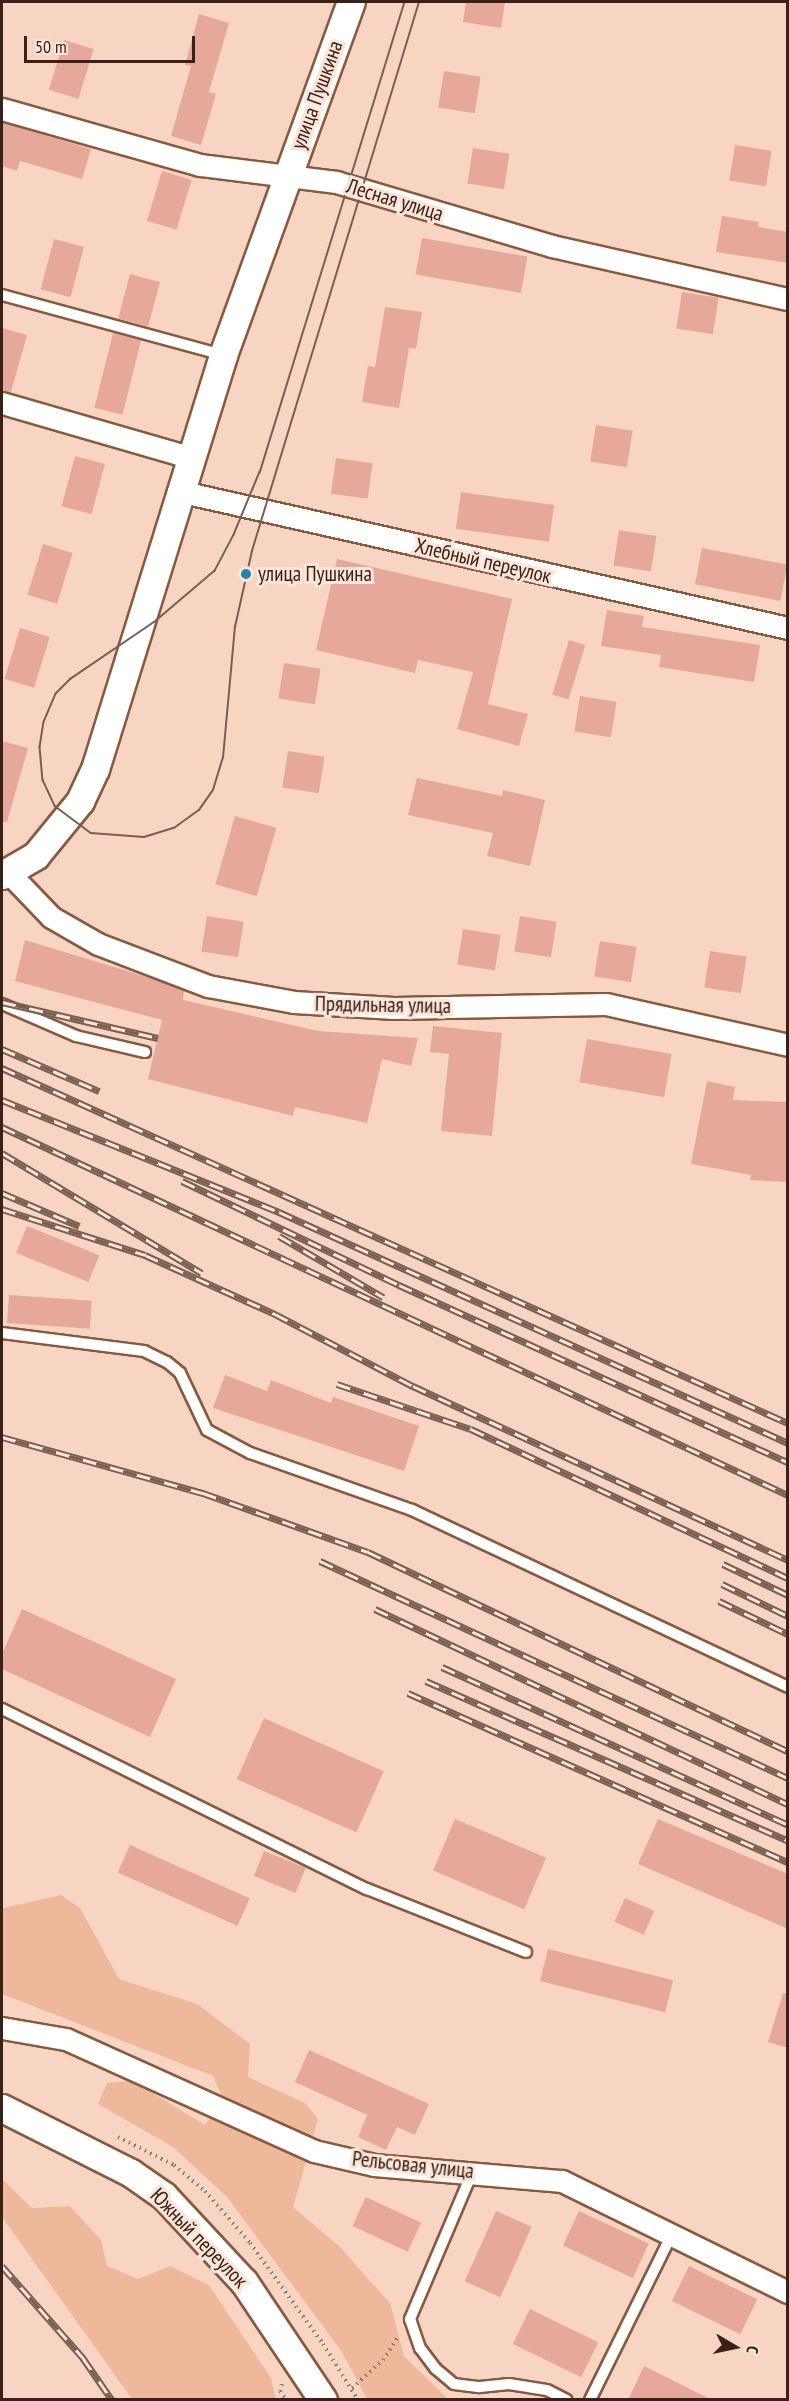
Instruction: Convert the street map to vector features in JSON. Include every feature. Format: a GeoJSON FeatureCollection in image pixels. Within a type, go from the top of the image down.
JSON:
{"type":"FeatureCollection","features":[{"type":"Feature","properties":{"kind":"street","name":"улица Пушкина"},"geometry":{"type":"LineString","coordinates":[[5,874],[36,855],[68,818],[95,769],[178,491],[223,355],[351,2]]}},
{"type":"Feature","properties":{"kind":"street","name":"Лесная улица"},"geometry":{"type":"LineString","coordinates":[[2,109],[200,165],[287,178],[336,182],[552,246],[788,299]]}},
{"type":"Feature","properties":{"kind":"street"},"geometry":{"type":"LineString","coordinates":[[2,403],[189,457]]}},
{"type":"Feature","properties":{"kind":"street","name":"Хлебный переулок"},"geometry":{"type":"LineString","coordinates":[[178,491],[788,628]]}},
{"type":"Feature","properties":{"kind":"street","name":"Прядильная улица"},"geometry":{"type":"LineString","coordinates":[[5,874],[51,917],[98,944],[208,986],[294,1002],[393,1008],[606,1004],[788,1045]]}},
{"type":"Feature","properties":{"kind":"street","name":"Рельсовая улица"},"geometry":{"type":"LineString","coordinates":[[2,2028],[66,2039],[314,2151],[374,2165],[561,2181],[788,2292]]}},
{"type":"Feature","properties":{"kind":"street","name":"Южный переулок"},"geometry":{"type":"LineString","coordinates":[[2,2108],[131,2173],[164,2196],[244,2282],[323,2400]]}},
{"type":"Feature","properties":{"kind":"lane"},"geometry":{"type":"LineString","coordinates":[[2,295],[223,355]]}},
{"type":"Feature","properties":{"kind":"lane"},"geometry":{"type":"LineString","coordinates":[[2,1004],[76,1036],[145,1052]]}},
{"type":"Feature","properties":{"kind":"lane"},"geometry":{"type":"LineString","coordinates":[[2,1333],[144,1352],[167,1362],[180,1373],[207,1430],[250,1453],[412,1510],[788,1687]]}},
{"type":"Feature","properties":{"kind":"lane"},"geometry":{"type":"LineString","coordinates":[[2,1709],[367,1889],[526,1952]]}},
{"type":"Feature","properties":{"kind":"lane"},"geometry":{"type":"LineString","coordinates":[[472,2172],[410,2319],[420,2348],[435,2369],[454,2384],[480,2387],[509,2384],[547,2390],[567,2400]]}},
{"type":"Feature","properties":{"kind":"lane"},"geometry":{"type":"LineString","coordinates":[[590,2400],[672,2234]]}},
{"type":"Feature","properties":{"kind":"path"},"geometry":{"type":"LineString","coordinates":[[358,2400],[352,2388],[383,2360],[410,2319]]}},
{"type":"Feature","properties":{"kind":"shaded area"},"geometry":{"type":"Polygon","coordinates":[[[2,1871],[3,1908],[61,1895],[80,1908],[119,1979],[197,2004],[250,2044],[248,2077],[305,2103],[318,2119],[293,2207],[339,2246],[390,2303],[404,2356],[448,2399],[367,2399],[342,2352],[227,2197],[173,2147],[98,2104],[107,2083],[133,2081],[205,2125],[223,2099],[213,2076],[2,1994],[2,1871]]]}},
{"type":"Feature","properties":{"kind":"shaded area"},"geometry":{"type":"Polygon","coordinates":[[[2,2179],[32,2208],[70,2206],[101,2240],[107,2266],[138,2279],[170,2266],[209,2285],[271,2378],[276,2399],[132,2399],[2,2217],[2,2179]]]}},
{"type":"Feature","properties":{"kind":"building"},"geometry":{"type":"Polygon","coordinates":[[[466,2],[505,2],[501,28],[463,22],[466,2]]]}},
{"type":"Feature","properties":{"kind":"building"},"geometry":{"type":"Polygon","coordinates":[[[199,14],[229,23],[209,92],[216,94],[201,145],[171,136],[191,66],[185,65],[199,14]]]}},
{"type":"Feature","properties":{"kind":"building"},"geometry":{"type":"Polygon","coordinates":[[[64,40],[94,49],[78,99],[49,90],[64,40]]]}},
{"type":"Feature","properties":{"kind":"building"},"geometry":{"type":"Polygon","coordinates":[[[444,71],[481,77],[475,113],[438,108],[444,71]]]}},
{"type":"Feature","properties":{"kind":"building"},"geometry":{"type":"Polygon","coordinates":[[[2,122],[91,149],[82,179],[20,161],[17,171],[2,166],[2,122]]]}},
{"type":"Feature","properties":{"kind":"building"},"geometry":{"type":"Polygon","coordinates":[[[735,145],[772,151],[766,186],[729,181],[735,145]]]}},
{"type":"Feature","properties":{"kind":"building"},"geometry":{"type":"Polygon","coordinates":[[[473,148],[510,154],[504,189],[467,184],[473,148]]]}},
{"type":"Feature","properties":{"kind":"building"},"geometry":{"type":"Polygon","coordinates":[[[162,171],[192,180],[176,230],[147,221],[162,171]]]}},
{"type":"Feature","properties":{"kind":"building"},"geometry":{"type":"Polygon","coordinates":[[[722,216],[759,222],[758,227],[788,232],[788,263],[716,252],[722,216]]]}},
{"type":"Feature","properties":{"kind":"building"},"geometry":{"type":"Polygon","coordinates":[[[422,238],[527,257],[521,293],[416,274],[422,238]]]}},
{"type":"Feature","properties":{"kind":"building"},"geometry":{"type":"Polygon","coordinates":[[[54,239],[84,247],[70,297],[41,289],[54,239]]]}},
{"type":"Feature","properties":{"kind":"building"},"geometry":{"type":"Polygon","coordinates":[[[130,274],[160,282],[148,326],[118,318],[130,274]]]}},
{"type":"Feature","properties":{"kind":"building"},"geometry":{"type":"Polygon","coordinates":[[[682,292],[719,298],[713,334],[676,329],[682,292]]]}},
{"type":"Feature","properties":{"kind":"building"},"geometry":{"type":"Polygon","coordinates":[[[385,307],[422,312],[416,349],[409,348],[399,408],[362,402],[368,366],[375,367],[385,307]]]}},
{"type":"Feature","properties":{"kind":"building"},"geometry":{"type":"Polygon","coordinates":[[[2,328],[27,335],[11,392],[2,391],[2,328]]]}},
{"type":"Feature","properties":{"kind":"building"},"geometry":{"type":"Polygon","coordinates":[[[113,333],[141,340],[123,415],[94,408],[113,333]]]}},
{"type":"Feature","properties":{"kind":"building"},"geometry":{"type":"Polygon","coordinates":[[[596,425],[633,431],[627,467],[590,462],[596,425]]]}},
{"type":"Feature","properties":{"kind":"building"},"geometry":{"type":"Polygon","coordinates":[[[75,456],[105,464],[91,514],[62,506],[75,456]]]}},
{"type":"Feature","properties":{"kind":"building"},"geometry":{"type":"Polygon","coordinates":[[[336,458],[373,463],[368,499],[331,494],[336,458]]]}},
{"type":"Feature","properties":{"kind":"building"},"geometry":{"type":"Polygon","coordinates":[[[461,492],[554,505],[549,542],[456,529],[461,492]]]}},
{"type":"Feature","properties":{"kind":"building"},"geometry":{"type":"Polygon","coordinates":[[[619,530],[657,536],[651,572],[613,566],[619,530]]]}},
{"type":"Feature","properties":{"kind":"building"},"geometry":{"type":"Polygon","coordinates":[[[43,544],[73,553],[57,604],[28,595],[43,544]]]}},
{"type":"Feature","properties":{"kind":"building"},"geometry":{"type":"Polygon","coordinates":[[[702,548],[787,565],[780,601],[695,584],[702,548]]]}},
{"type":"Feature","properties":{"kind":"building"},"geometry":{"type":"Polygon","coordinates":[[[337,559],[512,599],[488,704],[528,714],[519,746],[457,729],[473,672],[418,660],[415,673],[316,650],[337,559]]]}},
{"type":"Feature","properties":{"kind":"building"},"geometry":{"type":"Polygon","coordinates":[[[607,610],[644,616],[642,627],[760,645],[754,682],[659,667],[661,655],[601,646],[607,610]]]}},
{"type":"Feature","properties":{"kind":"building"},"geometry":{"type":"Polygon","coordinates":[[[20,628],[50,637],[34,688],[5,679],[20,628]]]}},
{"type":"Feature","properties":{"kind":"building"},"geometry":{"type":"Polygon","coordinates":[[[569,640],[585,645],[569,699],[552,695],[569,640]]]}},
{"type":"Feature","properties":{"kind":"building"},"geometry":{"type":"Polygon","coordinates":[[[284,663],[321,669],[315,704],[278,699],[284,663]]]}},
{"type":"Feature","properties":{"kind":"building"},"geometry":{"type":"Polygon","coordinates":[[[580,696],[617,702],[611,737],[574,732],[580,696]]]}},
{"type":"Feature","properties":{"kind":"building"},"geometry":{"type":"Polygon","coordinates":[[[2,741],[28,748],[7,822],[2,822],[2,741]]]}},
{"type":"Feature","properties":{"kind":"building"},"geometry":{"type":"Polygon","coordinates":[[[288,751],[325,757],[319,793],[282,788],[288,751]]]}},
{"type":"Feature","properties":{"kind":"building"},"geometry":{"type":"Polygon","coordinates":[[[417,778],[502,796],[503,790],[545,800],[530,866],[487,856],[493,833],[408,815],[417,778]]]}},
{"type":"Feature","properties":{"kind":"building"},"geometry":{"type":"Polygon","coordinates":[[[235,816],[276,828],[257,896],[215,884],[235,816]]]}},
{"type":"Feature","properties":{"kind":"building"},"geometry":{"type":"Polygon","coordinates":[[[207,916],[244,922],[238,957],[201,952],[207,916]]]}},
{"type":"Feature","properties":{"kind":"building"},"geometry":{"type":"Polygon","coordinates":[[[520,916],[557,922],[551,957],[514,952],[520,916]]]}},
{"type":"Feature","properties":{"kind":"building"},"geometry":{"type":"Polygon","coordinates":[[[463,929],[501,935],[495,971],[457,965],[463,929]]]}},
{"type":"Feature","properties":{"kind":"building"},"geometry":{"type":"Polygon","coordinates":[[[25,940],[157,980],[184,991],[183,1000],[318,1031],[418,1038],[411,1066],[382,1059],[367,1123],[295,1107],[293,1116],[148,1079],[162,1020],[15,981],[25,940]]]}},
{"type":"Feature","properties":{"kind":"building"},"geometry":{"type":"Polygon","coordinates":[[[600,941],[637,947],[631,982],[594,977],[600,941]]]}},
{"type":"Feature","properties":{"kind":"building"},"geometry":{"type":"Polygon","coordinates":[[[710,951],[747,957],[741,993],[704,988],[710,951]]]}},
{"type":"Feature","properties":{"kind":"building"},"geometry":{"type":"Polygon","coordinates":[[[433,1026],[502,1033],[492,1136],[441,1131],[449,1054],[430,1052],[433,1026]]]}},
{"type":"Feature","properties":{"kind":"building"},"geometry":{"type":"Polygon","coordinates":[[[587,1039],[672,1054],[664,1097],[579,1082],[587,1039]]]}},
{"type":"Feature","properties":{"kind":"building"},"geometry":{"type":"Polygon","coordinates":[[[707,1081],[735,1087],[733,1100],[788,1102],[788,1182],[750,1180],[751,1175],[691,1164],[707,1081]]]}},
{"type":"Feature","properties":{"kind":"building"},"geometry":{"type":"Polygon","coordinates":[[[27,1226],[99,1255],[88,1282],[16,1253],[27,1226]]]}},
{"type":"Feature","properties":{"kind":"building"},"geometry":{"type":"Polygon","coordinates":[[[9,1295],[92,1301],[90,1329],[7,1323],[9,1295]]]}},
{"type":"Feature","properties":{"kind":"building"},"geometry":{"type":"Polygon","coordinates":[[[225,1375],[267,1391],[271,1380],[331,1403],[333,1397],[419,1426],[404,1471],[213,1408],[225,1375]]]}},
{"type":"Feature","properties":{"kind":"building"},"geometry":{"type":"Polygon","coordinates":[[[22,1609],[176,1679],[150,1737],[2,1669],[2,1654],[22,1609]]]}},
{"type":"Feature","properties":{"kind":"building"},"geometry":{"type":"Polygon","coordinates":[[[264,1718],[384,1771],[356,1832],[237,1779],[264,1718]]]}},
{"type":"Feature","properties":{"kind":"building"},"geometry":{"type":"Polygon","coordinates":[[[455,1819],[546,1858],[524,1909],[433,1871],[455,1819]]]}},
{"type":"Feature","properties":{"kind":"building"},"geometry":{"type":"Polygon","coordinates":[[[658,1819],[788,1874],[788,1929],[638,1864],[658,1819]]]}},
{"type":"Feature","properties":{"kind":"building"},"geometry":{"type":"Polygon","coordinates":[[[130,1845],[250,1898],[237,1926],[118,1872],[130,1845]]]}},
{"type":"Feature","properties":{"kind":"building"},"geometry":{"type":"Polygon","coordinates":[[[264,1851],[306,1868],[296,1893],[254,1876],[264,1851]]]}},
{"type":"Feature","properties":{"kind":"building"},"geometry":{"type":"Polygon","coordinates":[[[625,1898],[654,1911],[644,1935],[614,1922],[625,1898]]]}},
{"type":"Feature","properties":{"kind":"building"},"geometry":{"type":"Polygon","coordinates":[[[548,1949],[673,1980],[665,2012],[540,1981],[548,1949]]]}},
{"type":"Feature","properties":{"kind":"building"},"geometry":{"type":"Polygon","coordinates":[[[783,1993],[788,1994],[788,2048],[768,2042],[783,1993]]]}},
{"type":"Feature","properties":{"kind":"building"},"geometry":{"type":"Polygon","coordinates":[[[309,2050],[429,2104],[415,2135],[397,2127],[386,2150],[358,2137],[367,2115],[295,2082],[309,2050]]]}},
{"type":"Feature","properties":{"kind":"building"},"geometry":{"type":"Polygon","coordinates":[[[366,2197],[421,2223],[408,2252],[352,2226],[366,2197]]]}},
{"type":"Feature","properties":{"kind":"building"},"geometry":{"type":"Polygon","coordinates":[[[496,2211],[532,2227],[500,2297],[465,2281],[496,2211]]]}},
{"type":"Feature","properties":{"kind":"building"},"geometry":{"type":"Polygon","coordinates":[[[579,2211],[649,2244],[633,2278],[563,2245],[579,2211]]]}},
{"type":"Feature","properties":{"kind":"building"},"geometry":{"type":"Polygon","coordinates":[[[689,2266],[757,2299],[740,2334],[672,2301],[689,2266]]]}},
{"type":"Feature","properties":{"kind":"building"},"geometry":{"type":"Polygon","coordinates":[[[530,2309],[598,2342],[581,2377],[513,2344],[530,2309]]]}},
{"type":"Feature","properties":{"kind":"building"},"geometry":{"type":"Polygon","coordinates":[[[644,2366],[712,2400],[628,2400],[644,2366]]]}},
{"type":"Feature","properties":{"kind":"tram line"},"geometry":{"type":"LineString","coordinates":[[405,2],[260,472],[234,535],[215,571],[155,622],[71,679],[56,694],[44,722],[40,747],[43,780],[55,806],[91,833],[144,837],[174,828],[199,810],[213,790],[223,758],[235,627],[252,551],[419,2]]}},
{"type":"Feature","properties":{"kind":"railway"},"geometry":{"type":"LineString","coordinates":[[2,1002],[158,1038]]}},
{"type":"Feature","properties":{"kind":"railway"},"geometry":{"type":"LineString","coordinates":[[2,1049],[99,1091]]}},
{"type":"Feature","properties":{"kind":"railway"},"geometry":{"type":"LineString","coordinates":[[2,1068],[788,1423]]}},
{"type":"Feature","properties":{"kind":"railway"},"geometry":{"type":"LineString","coordinates":[[2,1100],[279,1212],[788,1443]]}},
{"type":"Feature","properties":{"kind":"railway"},"geometry":{"type":"LineString","coordinates":[[2,1127],[788,1495]]}},
{"type":"Feature","properties":{"kind":"railway"},"geometry":{"type":"LineString","coordinates":[[2,1153],[202,1273]]}},
{"type":"Feature","properties":{"kind":"railway"},"geometry":{"type":"LineString","coordinates":[[182,1181],[399,1285],[788,1462]]}},
{"type":"Feature","properties":{"kind":"railway"},"geometry":{"type":"LineString","coordinates":[[2,1193],[79,1226]]}},
{"type":"Feature","properties":{"kind":"railway"},"geometry":{"type":"LineString","coordinates":[[2,1209],[145,1255],[275,1314],[413,1386],[788,1560]]}},
{"type":"Feature","properties":{"kind":"railway"},"geometry":{"type":"LineString","coordinates":[[279,1236],[383,1297]]}},
{"type":"Feature","properties":{"kind":"railway"},"geometry":{"type":"LineString","coordinates":[[337,1384],[471,1429],[788,1578]]}},
{"type":"Feature","properties":{"kind":"railway"},"geometry":{"type":"LineString","coordinates":[[2,1437],[203,1493],[368,1552],[788,1751]]}},
{"type":"Feature","properties":{"kind":"railway"},"geometry":{"type":"LineString","coordinates":[[320,1561],[788,1778]]}},
{"type":"Feature","properties":{"kind":"railway"},"geometry":{"type":"LineString","coordinates":[[723,1564],[788,1595]]}},
{"type":"Feature","properties":{"kind":"railway"},"geometry":{"type":"LineString","coordinates":[[722,1584],[788,1616]]}},
{"type":"Feature","properties":{"kind":"railway"},"geometry":{"type":"LineString","coordinates":[[719,1601],[788,1634]]}},
{"type":"Feature","properties":{"kind":"railway"},"geometry":{"type":"LineString","coordinates":[[375,1609],[788,1804]]}},
{"type":"Feature","properties":{"kind":"railway"},"geometry":{"type":"LineString","coordinates":[[442,1667],[788,1825]]}},
{"type":"Feature","properties":{"kind":"railway"},"geometry":{"type":"LineString","coordinates":[[426,1681],[788,1841]]}},
{"type":"Feature","properties":{"kind":"railway"},"geometry":{"type":"LineString","coordinates":[[408,1693],[788,1862]]}},
{"type":"Feature","properties":{"kind":"railway"},"geometry":{"type":"LineString","coordinates":[[2,2266],[83,2358],[112,2400]]}},
{"type":"Feature","properties":{"kind":"place","name":"улица Пушкина"},"geometry":{"type":"Point","coordinates":[246,574]}}]}
